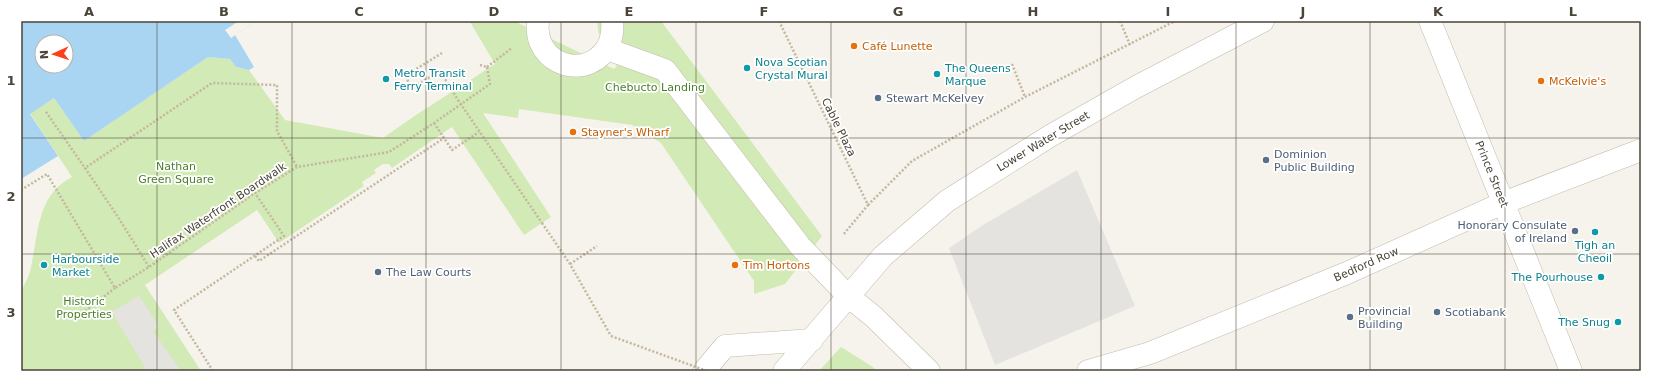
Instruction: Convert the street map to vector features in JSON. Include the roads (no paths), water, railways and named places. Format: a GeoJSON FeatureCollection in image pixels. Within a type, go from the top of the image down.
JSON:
{"type":"FeatureCollection","features":[{"type":"Feature","properties":{"kind":"street"},"geometry":{"type":"LineString","coordinates":[[538,21],[537,28],[539,40],[545,51],[554,59],[564,64],[576,66],[588,64],[598,58],[607,49],[612,37],[612,21]]}},
{"type":"Feature","properties":{"kind":"street","name":"Lower Water Street"},"geometry":{"type":"LineString","coordinates":[[784,371],[812,340],[882,256],[947,201],[1064,128],[1136,87],[1262,21]]}},
{"type":"Feature","properties":{"kind":"street","name":"Prince Street"},"geometry":{"type":"LineString","coordinates":[[1430,21],[1571,371]]}},
{"type":"Feature","properties":{"kind":"street"},"geometry":{"type":"LineString","coordinates":[[607,49],[664,70],[800,246],[848,296],[874,317],[929,371]]}},
{"type":"Feature","properties":{"kind":"street","name":"Bedford Row"},"geometry":{"type":"LineString","coordinates":[[1088,371],[1150,353],[1347,273],[1504,203],[1641,150]]}},
{"type":"Feature","properties":{"kind":"street"},"geometry":{"type":"LineString","coordinates":[[704,371],[725,346],[812,340]]}},
{"type":"Feature","properties":{"kind":"water"},"geometry":{"type":"Polygon","coordinates":[[[21,21],[256,21],[235,35],[254,67],[249,70],[236,67],[230,59],[208,57],[84,141],[54,98],[30,114],[58,156],[21,179],[21,21]]]}},
{"type":"Feature","properties":{"kind":"place","name":"Café Lunette"},"geometry":{"type":"Point","coordinates":[854,46]}},
{"type":"Feature","properties":{"kind":"place","name":"Nova Scotian Crystal Mural"},"geometry":{"type":"Point","coordinates":[747,68]}},
{"type":"Feature","properties":{"kind":"place","name":"The Queens Marque"},"geometry":{"type":"Point","coordinates":[937,74]}},
{"type":"Feature","properties":{"kind":"place","name":"Metro Transit Ferry Terminal"},"geometry":{"type":"Point","coordinates":[386,79]}},
{"type":"Feature","properties":{"kind":"place","name":"McKelvie's"},"geometry":{"type":"Point","coordinates":[1541,81]}},
{"type":"Feature","properties":{"kind":"place","name":"Stewart McKelvey"},"geometry":{"type":"Point","coordinates":[878,98]}},
{"type":"Feature","properties":{"kind":"place","name":"Stayner's Wharf"},"geometry":{"type":"Point","coordinates":[573,132]}},
{"type":"Feature","properties":{"kind":"place","name":"Dominion Public Building"},"geometry":{"type":"Point","coordinates":[1266,160]}},
{"type":"Feature","properties":{"kind":"place","name":"Honorary Consulate of Ireland"},"geometry":{"type":"Point","coordinates":[1575,231]}},
{"type":"Feature","properties":{"kind":"place","name":"Tigh an Cheoil"},"geometry":{"type":"Point","coordinates":[1595,232]}},
{"type":"Feature","properties":{"kind":"place","name":"Harbourside Market"},"geometry":{"type":"Point","coordinates":[44,265]}},
{"type":"Feature","properties":{"kind":"place","name":"Tim Hortons"},"geometry":{"type":"Point","coordinates":[735,265]}},
{"type":"Feature","properties":{"kind":"place","name":"The Law Courts"},"geometry":{"type":"Point","coordinates":[378,272]}},
{"type":"Feature","properties":{"kind":"place","name":"The Pourhouse"},"geometry":{"type":"Point","coordinates":[1601,277]}},
{"type":"Feature","properties":{"kind":"place","name":"Scotiabank"},"geometry":{"type":"Point","coordinates":[1437,312]}},
{"type":"Feature","properties":{"kind":"place","name":"Provincial Building"},"geometry":{"type":"Point","coordinates":[1350,317]}},
{"type":"Feature","properties":{"kind":"place","name":"The Snug"},"geometry":{"type":"Point","coordinates":[1618,322]}},
{"type":"Feature","properties":{"kind":"park label","name":"Chebucto Landing"},"geometry":{"type":"Point","coordinates":[655,87]}},
{"type":"Feature","properties":{"kind":"park label","name":"Nathan Green Square"},"geometry":{"type":"Point","coordinates":[176,172]}},
{"type":"Feature","properties":{"kind":"park label","name":"Historic Properties"},"geometry":{"type":"Point","coordinates":[84,307]}}]}
